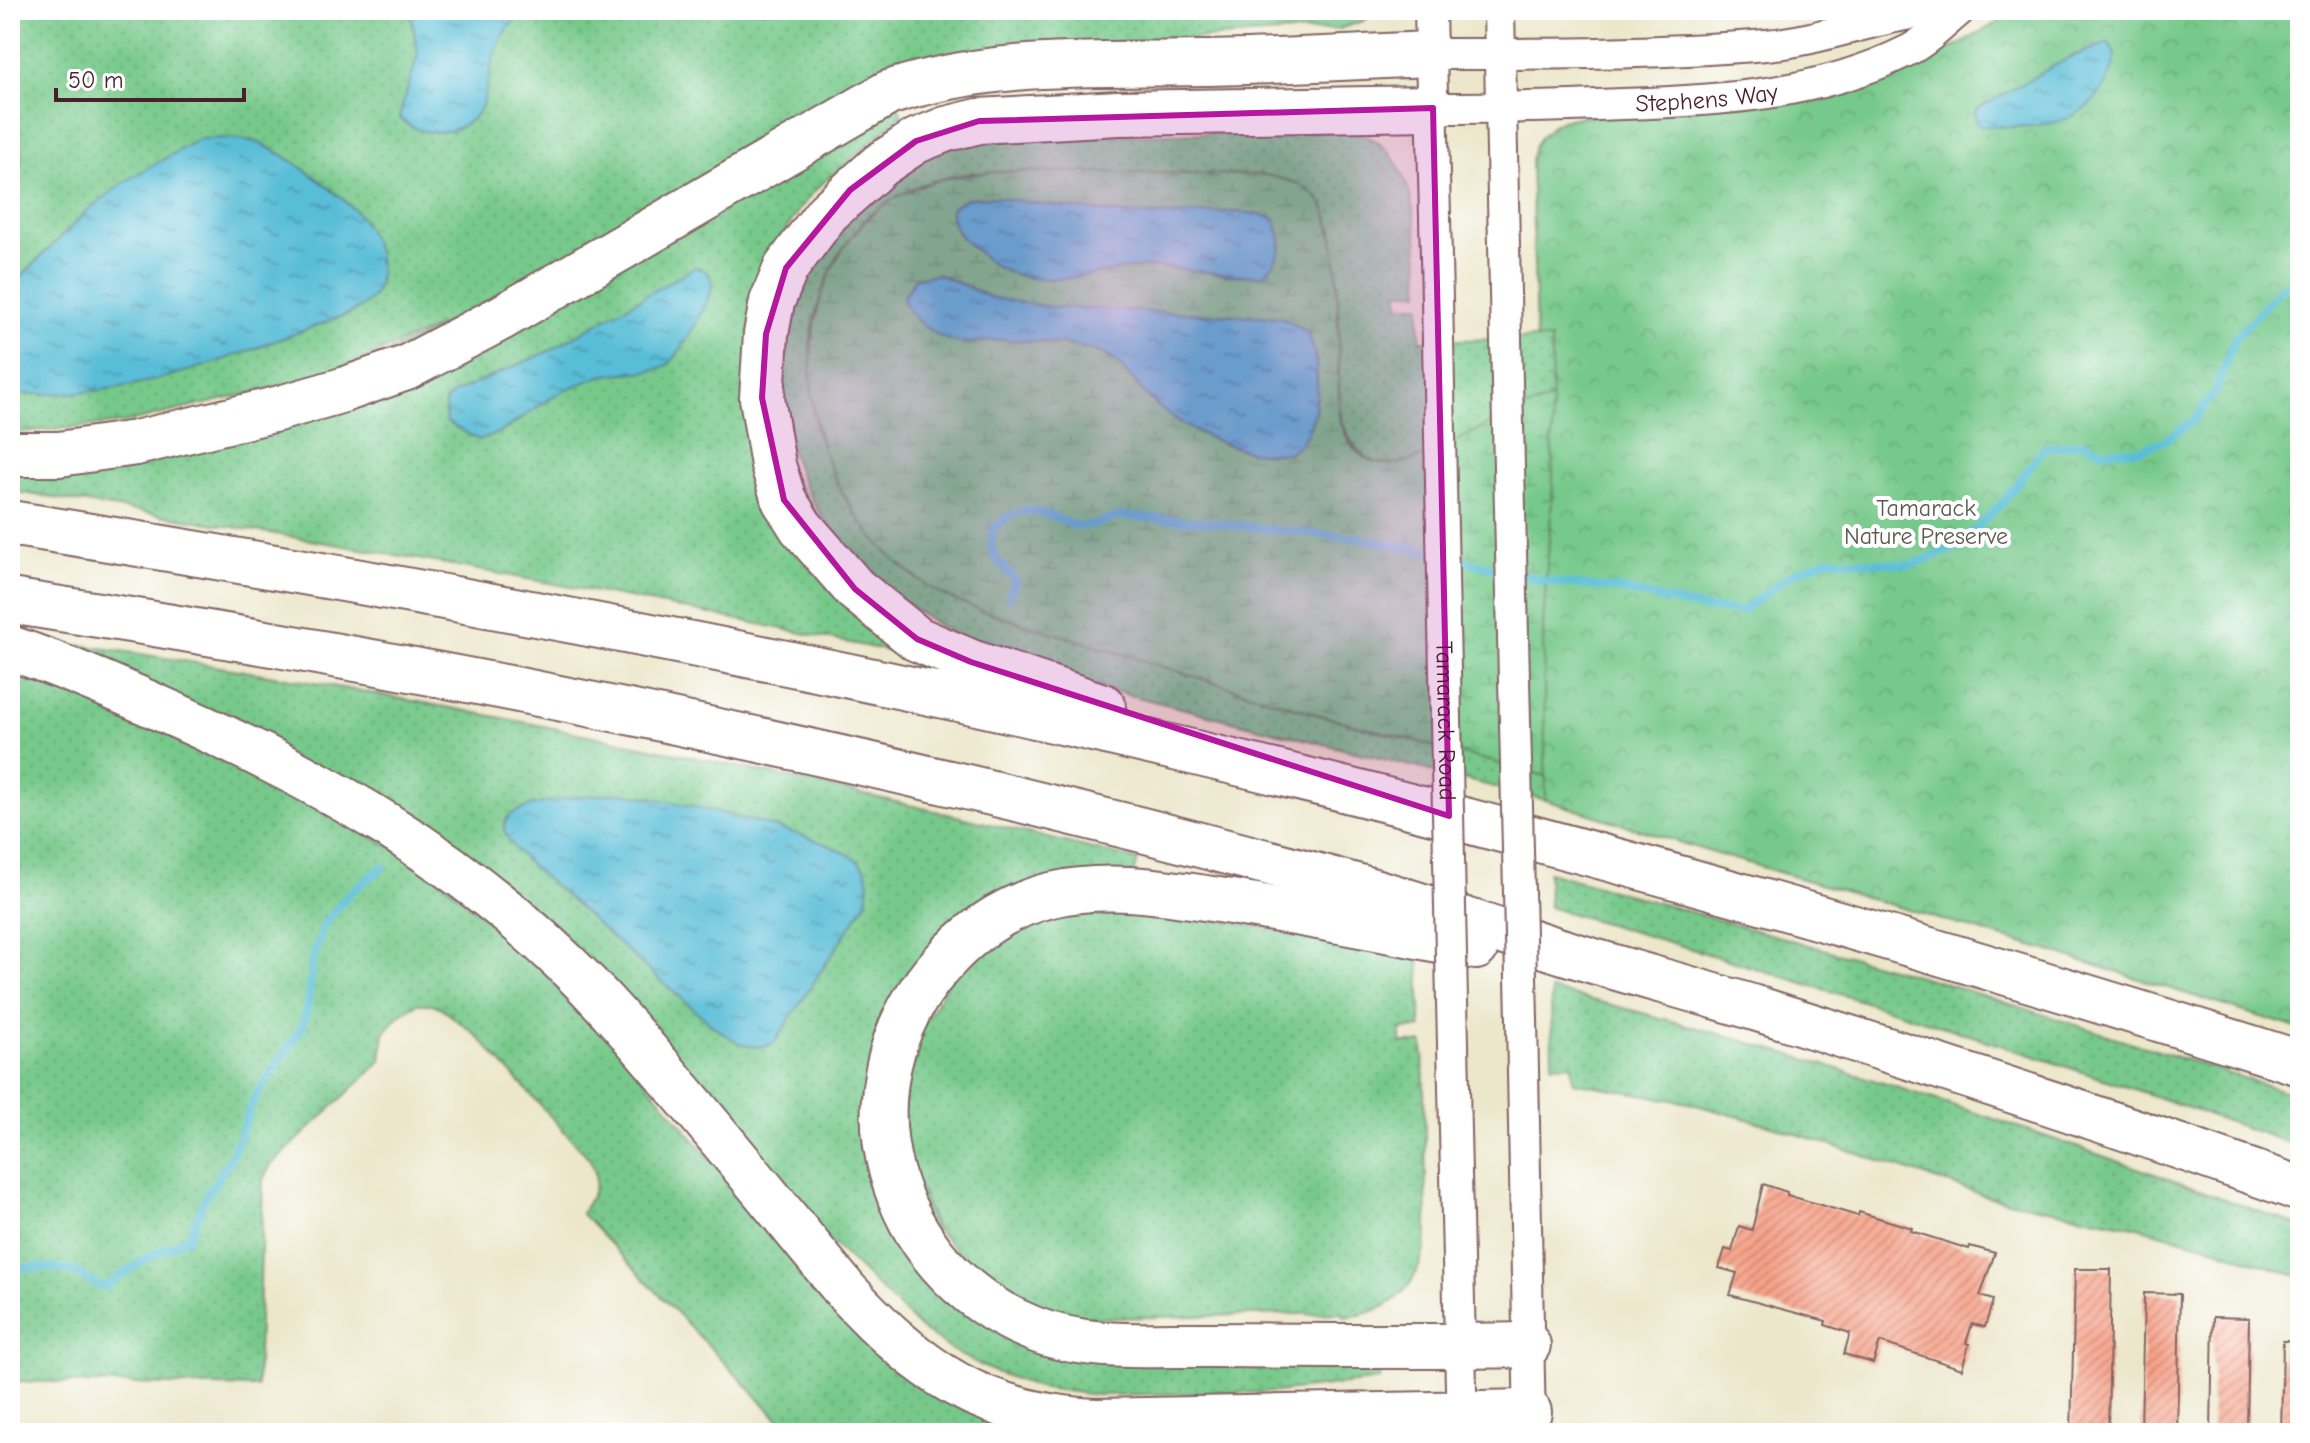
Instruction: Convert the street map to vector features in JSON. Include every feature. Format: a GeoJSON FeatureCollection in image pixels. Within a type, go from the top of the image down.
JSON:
{"type":"FeatureCollection","features":[{"type":"Feature","properties":{"kind":"highway"},"geometry":{"type":"LineString","coordinates":[[10,454],[59,454],[136,443],[277,409],[406,368],[466,338],[888,93],[931,79],[1033,66],[1431,54]]}},
{"type":"Feature","properties":{"kind":"highway"},"geometry":{"type":"LineString","coordinates":[[1394,802],[971,662],[917,639],[855,589],[801,527],[784,500],[766,430],[762,367],[772,302],[786,268],[804,240],[850,190],[880,165],[916,141],[946,129],[979,121],[1091,114],[1433,108]]}},
{"type":"Feature","properties":{"kind":"highway"},"geometry":{"type":"LineString","coordinates":[[10,523],[446,596],[693,643],[1033,715],[1394,802],[1852,925],[2300,1063]]}},
{"type":"Feature","properties":{"kind":"highway"},"geometry":{"type":"LineString","coordinates":[[10,601],[470,678],[666,718],[1099,818],[1351,884],[2057,1105],[2300,1189]]}},
{"type":"Feature","properties":{"kind":"highway"},"geometry":{"type":"LineString","coordinates":[[10,648],[90,676],[256,751],[361,807],[449,865],[554,953],[620,1020],[845,1290],[881,1328],[908,1353],[960,1387],[987,1400],[1035,1415],[1096,1421],[1530,1423]]}},
{"type":"Feature","properties":{"kind":"highway"},"geometry":{"type":"LineString","coordinates":[[1528,1345],[1088,1342],[1031,1328],[986,1305],[963,1287],[913,1226],[890,1171],[882,1117],[886,1078],[896,1038],[919,991],[963,941],[1007,911],[1051,895],[1118,888],[1300,913],[1664,981]]}},
{"type":"Feature","properties":{"kind":"street","name":"Tamarack Road"},"geometry":{"type":"LineString","coordinates":[[1430,10],[1462,1424]]}},
{"type":"Feature","properties":{"kind":"street"},"geometry":{"type":"LineString","coordinates":[[1499,10],[1530,1423]]}},
{"type":"Feature","properties":{"kind":"street","name":"Stephens Way"},"geometry":{"type":"LineString","coordinates":[[1431,54],[1766,45],[1833,34],[1907,12],[1939,10]]}},
{"type":"Feature","properties":{"kind":"street","name":"Stephens Way"},"geometry":{"type":"LineString","coordinates":[[1433,108],[1717,100],[1781,92],[1848,76],[1911,50],[1960,10]]}},
{"type":"Feature","properties":{"kind":"highlighted area"},"geometry":{"type":"Polygon","coordinates":[[[1433,108],[1449,816],[971,662],[917,639],[855,589],[784,500],[762,398],[766,334],[786,268],[850,190],[916,141],[979,121],[1433,108]]]}},
{"type":"Feature","properties":{"kind":"green space"},"geometry":{"type":"Polygon","coordinates":[[[10,10],[1378,10],[1363,21],[1339,29],[991,52],[437,327],[347,366],[302,381],[124,423],[10,433],[10,10]]]}},
{"type":"Feature","properties":{"kind":"green space"},"geometry":{"type":"Polygon","coordinates":[[[2019,10],[1568,392],[1503,418],[1421,459],[1389,465],[1376,462],[1355,447],[1348,436],[1339,405],[1333,230],[1068,172],[974,173],[949,177],[920,185],[868,216],[836,258],[816,312],[810,343],[816,429],[835,478],[870,533],[917,578],[962,603],[1323,716],[1649,804],[2300,1029],[1546,800],[1082,683],[945,630],[890,592],[830,529],[804,486],[790,449],[780,376],[791,304],[827,232],[939,146],[1025,137],[1332,131],[1364,135],[1382,146],[1396,162],[1412,203],[1420,292],[1399,292],[1399,305],[1420,305],[1420,341],[1551,338],[1555,142],[1550,127],[1562,120],[1896,71],[1958,45],[2019,10]]]}},
{"type":"Feature","properties":{"kind":"green space","name":"Tamarack Nature Preserve"},"geometry":{"type":"Polygon","coordinates":[[[2019,10],[2300,10],[2300,1029],[1546,800],[1543,626],[1553,485],[1551,339],[1536,339],[1531,159],[1538,141],[1562,120],[1896,71],[1958,45],[2019,10]]]}},
{"type":"Feature","properties":{"kind":"green space"},"geometry":{"type":"Polygon","coordinates":[[[897,104],[902,115],[817,188],[774,249],[747,409],[911,656],[687,609],[462,567],[10,491],[10,476],[201,444],[897,104]]]}},
{"type":"Feature","properties":{"kind":"green space"},"geometry":{"type":"Polygon","coordinates":[[[10,112],[20,140],[22,159],[10,186],[10,112]]]}},
{"type":"Feature","properties":{"kind":"green space"},"geometry":{"type":"Polygon","coordinates":[[[1018,171],[1265,175],[1296,183],[1309,190],[1320,201],[1334,244],[1341,423],[1352,446],[1367,459],[1384,464],[1424,456],[1503,418],[1569,392],[1649,804],[1323,716],[986,612],[936,591],[900,565],[870,534],[846,499],[827,460],[816,419],[811,377],[813,334],[823,291],[848,240],[874,213],[905,192],[946,178],[1018,171]]]}},
{"type":"Feature","properties":{"kind":"green space"},"geometry":{"type":"Polygon","coordinates":[[[81,645],[480,713],[875,797],[1138,860],[1134,873],[1044,882],[874,1057],[961,1307],[1311,1366],[1379,1368],[1379,1380],[1276,1392],[1095,1395],[1038,1387],[995,1372],[958,1354],[921,1329],[818,1229],[586,972],[79,656],[81,645]]]}},
{"type":"Feature","properties":{"kind":"green space"},"geometry":{"type":"Polygon","coordinates":[[[10,661],[143,717],[419,862],[576,996],[836,1312],[871,1349],[917,1385],[1028,1433],[792,1433],[581,1213],[590,1199],[596,1180],[589,1158],[475,1034],[432,1004],[417,1004],[398,1016],[384,1033],[381,1061],[271,1165],[263,1179],[257,1387],[10,1381],[10,661]]]}},
{"type":"Feature","properties":{"kind":"green space"},"geometry":{"type":"Polygon","coordinates":[[[1548,872],[1944,983],[2300,1096],[2300,1147],[1926,1021],[1549,907],[1548,872]]]}},
{"type":"Feature","properties":{"kind":"green space"},"geometry":{"type":"Polygon","coordinates":[[[1117,902],[1419,955],[1421,1028],[1401,1029],[1401,1043],[1423,1043],[1427,1231],[1419,1266],[1403,1292],[1392,1302],[1362,1314],[1344,1317],[1343,1313],[1103,1318],[1068,1315],[1033,1306],[982,1277],[936,1229],[902,1146],[908,1052],[957,967],[1031,919],[1117,902]]]}},
{"type":"Feature","properties":{"kind":"green space"},"geometry":{"type":"Polygon","coordinates":[[[1551,990],[1835,1068],[2115,1160],[2300,1226],[2300,1277],[2201,1244],[2134,1226],[1993,1198],[1772,1126],[1689,1103],[1573,1082],[1572,1064],[1552,1065],[1551,990]]]}},
{"type":"Feature","properties":{"kind":"water"},"geometry":{"type":"Polygon","coordinates":[[[410,10],[524,10],[506,31],[496,50],[480,109],[458,128],[426,131],[416,129],[399,117],[418,54],[410,10]]]}},
{"type":"Feature","properties":{"kind":"water"},"geometry":{"type":"Polygon","coordinates":[[[2108,43],[2114,53],[2111,72],[2102,91],[2075,114],[2059,121],[2023,127],[1977,123],[1975,112],[1979,108],[2070,57],[2108,43]]]}},
{"type":"Feature","properties":{"kind":"water"},"geometry":{"type":"Polygon","coordinates":[[[231,138],[256,142],[297,164],[327,186],[361,218],[373,240],[380,273],[370,300],[351,313],[231,357],[139,384],[97,391],[10,394],[10,288],[87,211],[124,182],[199,139],[231,138]]]}},
{"type":"Feature","properties":{"kind":"water"},"geometry":{"type":"Polygon","coordinates":[[[995,197],[1144,215],[1257,214],[1274,218],[1281,248],[1264,275],[1148,267],[1072,278],[1015,275],[994,265],[964,240],[954,226],[951,208],[967,198],[995,197]]]}},
{"type":"Feature","properties":{"kind":"water"},"geometry":{"type":"Polygon","coordinates":[[[695,267],[710,276],[711,289],[696,324],[670,363],[655,370],[598,377],[563,391],[500,432],[479,440],[446,422],[445,402],[454,393],[549,351],[695,267]]]}},
{"type":"Feature","properties":{"kind":"water"},"geometry":{"type":"Polygon","coordinates":[[[938,274],[992,298],[1049,307],[1280,317],[1307,331],[1315,356],[1316,401],[1309,429],[1302,442],[1289,453],[1253,452],[1212,439],[1172,417],[1105,354],[1061,344],[1000,340],[962,343],[949,340],[917,320],[903,298],[915,278],[938,274]]]}},
{"type":"Feature","properties":{"kind":"water"},"geometry":{"type":"Polygon","coordinates":[[[618,793],[706,809],[783,830],[844,852],[864,868],[868,882],[865,904],[774,1043],[749,1046],[733,1040],[712,1025],[533,868],[505,833],[506,820],[525,808],[558,800],[618,793]]]}},
{"type":"Feature","properties":{"kind":"building"},"geometry":{"type":"Polygon","coordinates":[[[1763,1184],[1787,1192],[1787,1195],[1858,1216],[1859,1212],[1969,1249],[1970,1246],[1995,1253],[1980,1296],[1993,1300],[1985,1327],[1972,1324],[1962,1369],[1880,1342],[1873,1363],[1844,1354],[1850,1333],[1825,1325],[1826,1321],[1730,1295],[1737,1273],[1719,1268],[1725,1249],[1732,1251],[1739,1226],[1752,1230],[1763,1184]]]}},
{"type":"Feature","properties":{"kind":"building"},"geometry":{"type":"Polygon","coordinates":[[[2075,1269],[2111,1269],[2108,1433],[2071,1433],[2075,1269]]]}},
{"type":"Feature","properties":{"kind":"building"},"geometry":{"type":"Polygon","coordinates":[[[2144,1293],[2180,1294],[2177,1433],[2141,1433],[2144,1293]]]}},
{"type":"Feature","properties":{"kind":"building"},"geometry":{"type":"Polygon","coordinates":[[[2213,1317],[2249,1318],[2247,1433],[2211,1433],[2213,1317]]]}},
{"type":"Feature","properties":{"kind":"building"},"geometry":{"type":"Polygon","coordinates":[[[2283,1341],[2300,1341],[2300,1433],[2281,1433],[2283,1341]]]}},
{"type":"Feature","properties":{"kind":"waterway"},"geometry":{"type":"LineString","coordinates":[[1518,574],[1546,581],[1623,590],[1700,608],[1742,611],[1793,573],[1829,559],[1911,565],[1958,547],[2004,501],[2044,448],[2083,443],[2102,451],[2140,450],[2167,439],[2194,420],[2216,390],[2235,338],[2282,287],[2300,280]]}},
{"type":"Feature","properties":{"kind":"waterway"},"geometry":{"type":"LineString","coordinates":[[1009,598],[1015,581],[994,554],[992,530],[1008,516],[1027,510],[1048,514],[1074,526],[1093,525],[1119,516],[1184,520],[1364,539],[1435,553]]}},
{"type":"Feature","properties":{"kind":"waterway"},"geometry":{"type":"LineString","coordinates":[[1448,557],[1505,571]]}},
{"type":"Feature","properties":{"kind":"waterway"},"geometry":{"type":"LineString","coordinates":[[10,1267],[58,1268],[78,1273],[98,1286],[106,1286],[145,1259],[188,1238],[205,1198],[231,1157],[255,1097],[303,1026],[312,961],[325,922],[351,892],[383,867]]}}]}
